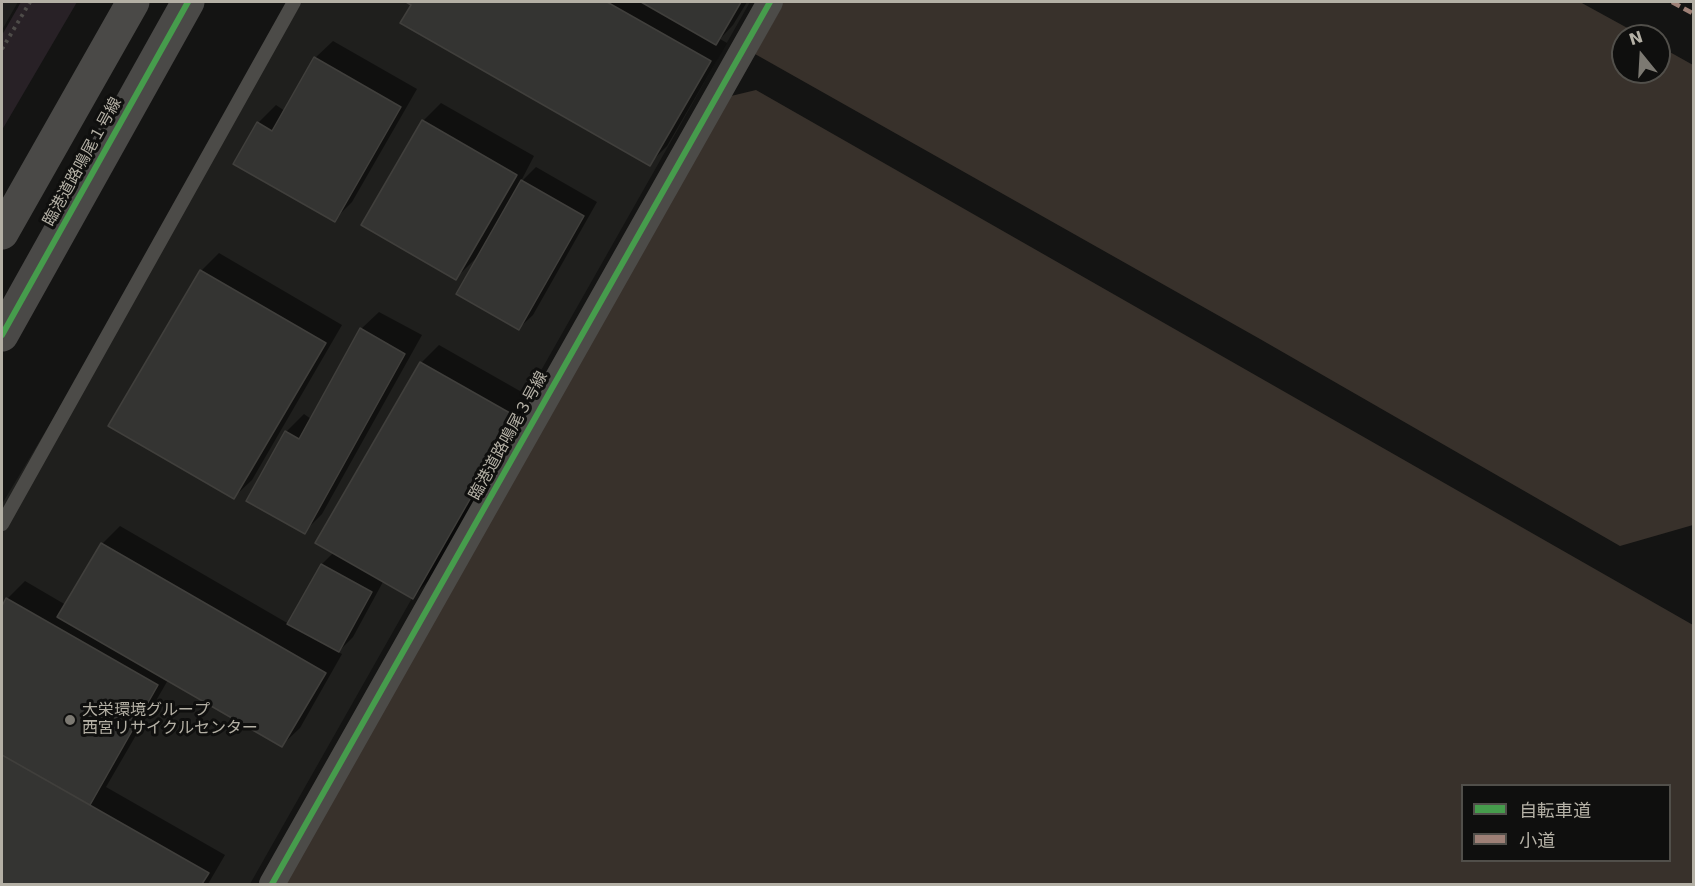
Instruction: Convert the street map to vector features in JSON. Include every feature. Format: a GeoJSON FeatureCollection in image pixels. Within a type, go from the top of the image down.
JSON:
{"type":"FeatureCollection","features":[{"type":"Feature","properties":{"kind":"street"},"geometry":{"type":"LineString","coordinates":[[2,233],[133,2]]}},
{"type":"Feature","properties":{"kind":"street","name":"臨港道路鳴尾１号線"},"geometry":{"type":"LineString","coordinates":[[2,335],[188,2]]}},
{"type":"Feature","properties":{"kind":"street","name":"臨港道路鳴尾３号線"},"geometry":{"type":"LineString","coordinates":[[272,885],[770,2]]}},
{"type":"Feature","properties":{"kind":"lane"},"geometry":{"type":"LineString","coordinates":[[2,524],[294,2]]}},
{"type":"Feature","properties":{"kind":"path"},"geometry":{"type":"LineString","coordinates":[[2,49],[30,2]]}},
{"type":"Feature","properties":{"kind":"shaded area"},"geometry":{"type":"Polygon","coordinates":[[[2,2],[18,2],[2,30],[2,2]]]}},
{"type":"Feature","properties":{"kind":"shaded area"},"geometry":{"type":"Polygon","coordinates":[[[21,2],[77,2],[2,130],[2,35],[21,2]]]}},
{"type":"Feature","properties":{"kind":"shaded area"},"geometry":{"type":"Polygon","coordinates":[[[302,2],[750,2],[250,884],[2,884],[2,504],[302,2]]]}},
{"type":"Feature","properties":{"kind":"shaded area"},"geometry":{"type":"Polygon","coordinates":[[[772,2],[1580,2],[1620,24],[1611,24],[1611,84],[1671,84],[1671,53],[1693,65],[1693,525],[1620,546],[1260,339],[755,54],[781,8],[772,2]]]}},
{"type":"Feature","properties":{"kind":"shaded area"},"geometry":{"type":"Polygon","coordinates":[[[756,90],[1693,625],[1693,884],[281,884],[731,96],[756,90]]]}},
{"type":"Feature","properties":{"kind":"building"},"geometry":{"type":"Polygon","coordinates":[[[406,2],[607,2],[711,61],[650,166],[400,23],[411,5],[406,2]]]}},
{"type":"Feature","properties":{"kind":"building"},"geometry":{"type":"Polygon","coordinates":[[[641,2],[741,2],[716,45],[641,2]]]}},
{"type":"Feature","properties":{"kind":"building"},"geometry":{"type":"Polygon","coordinates":[[[314,57],[401,107],[335,222],[233,164],[257,122],[272,131],[314,57]]]}},
{"type":"Feature","properties":{"kind":"building"},"geometry":{"type":"Polygon","coordinates":[[[422,120],[517,175],[456,280],[361,225],[422,120]]]}},
{"type":"Feature","properties":{"kind":"building"},"geometry":{"type":"Polygon","coordinates":[[[521,180],[584,216],[519,330],[456,294],[521,180]]]}},
{"type":"Feature","properties":{"kind":"building"},"geometry":{"type":"Polygon","coordinates":[[[200,270],[326,343],[234,499],[108,426],[200,270]]]}},
{"type":"Feature","properties":{"kind":"building"},"geometry":{"type":"Polygon","coordinates":[[[360,328],[405,354],[305,534],[246,501],[285,431],[299,439],[360,328]]]}},
{"type":"Feature","properties":{"kind":"building"},"geometry":{"type":"Polygon","coordinates":[[[420,362],[517,417],[413,599],[315,543],[420,362]]]}},
{"type":"Feature","properties":{"kind":"building"},"geometry":{"type":"Polygon","coordinates":[[[101,543],[326,673],[282,747],[57,617],[101,543]]]}},
{"type":"Feature","properties":{"kind":"building"},"geometry":{"type":"Polygon","coordinates":[[[321,564],[372,592],[339,652],[287,624],[321,564]]]}},
{"type":"Feature","properties":{"kind":"building","name":"大栄環境グループ 西宮リサイクルセンター"},"geometry":{"type":"Polygon","coordinates":[[[6,598],[158,685],[90,805],[2,755],[2,606],[6,598]]]}},
{"type":"Feature","properties":{"kind":"building"},"geometry":{"type":"Polygon","coordinates":[[[2,755],[209,873],[202,884],[2,884],[2,755]]]}},
{"type":"Feature","properties":{"kind":"marked path"},"geometry":{"type":"LineString","coordinates":[[1672,2],[1694,14]]}},
{"type":"Feature","properties":{"kind":"cycle path"},"geometry":{"type":"LineString","coordinates":[[2,335],[188,2]]}},
{"type":"Feature","properties":{"kind":"cycle path"},"geometry":{"type":"LineString","coordinates":[[272,884],[770,2]]}},
{"type":"Feature","properties":{"kind":"place","name":"大栄環境グループ 西宮リサイクルセンター"},"geometry":{"type":"Point","coordinates":[70,720]}}]}
